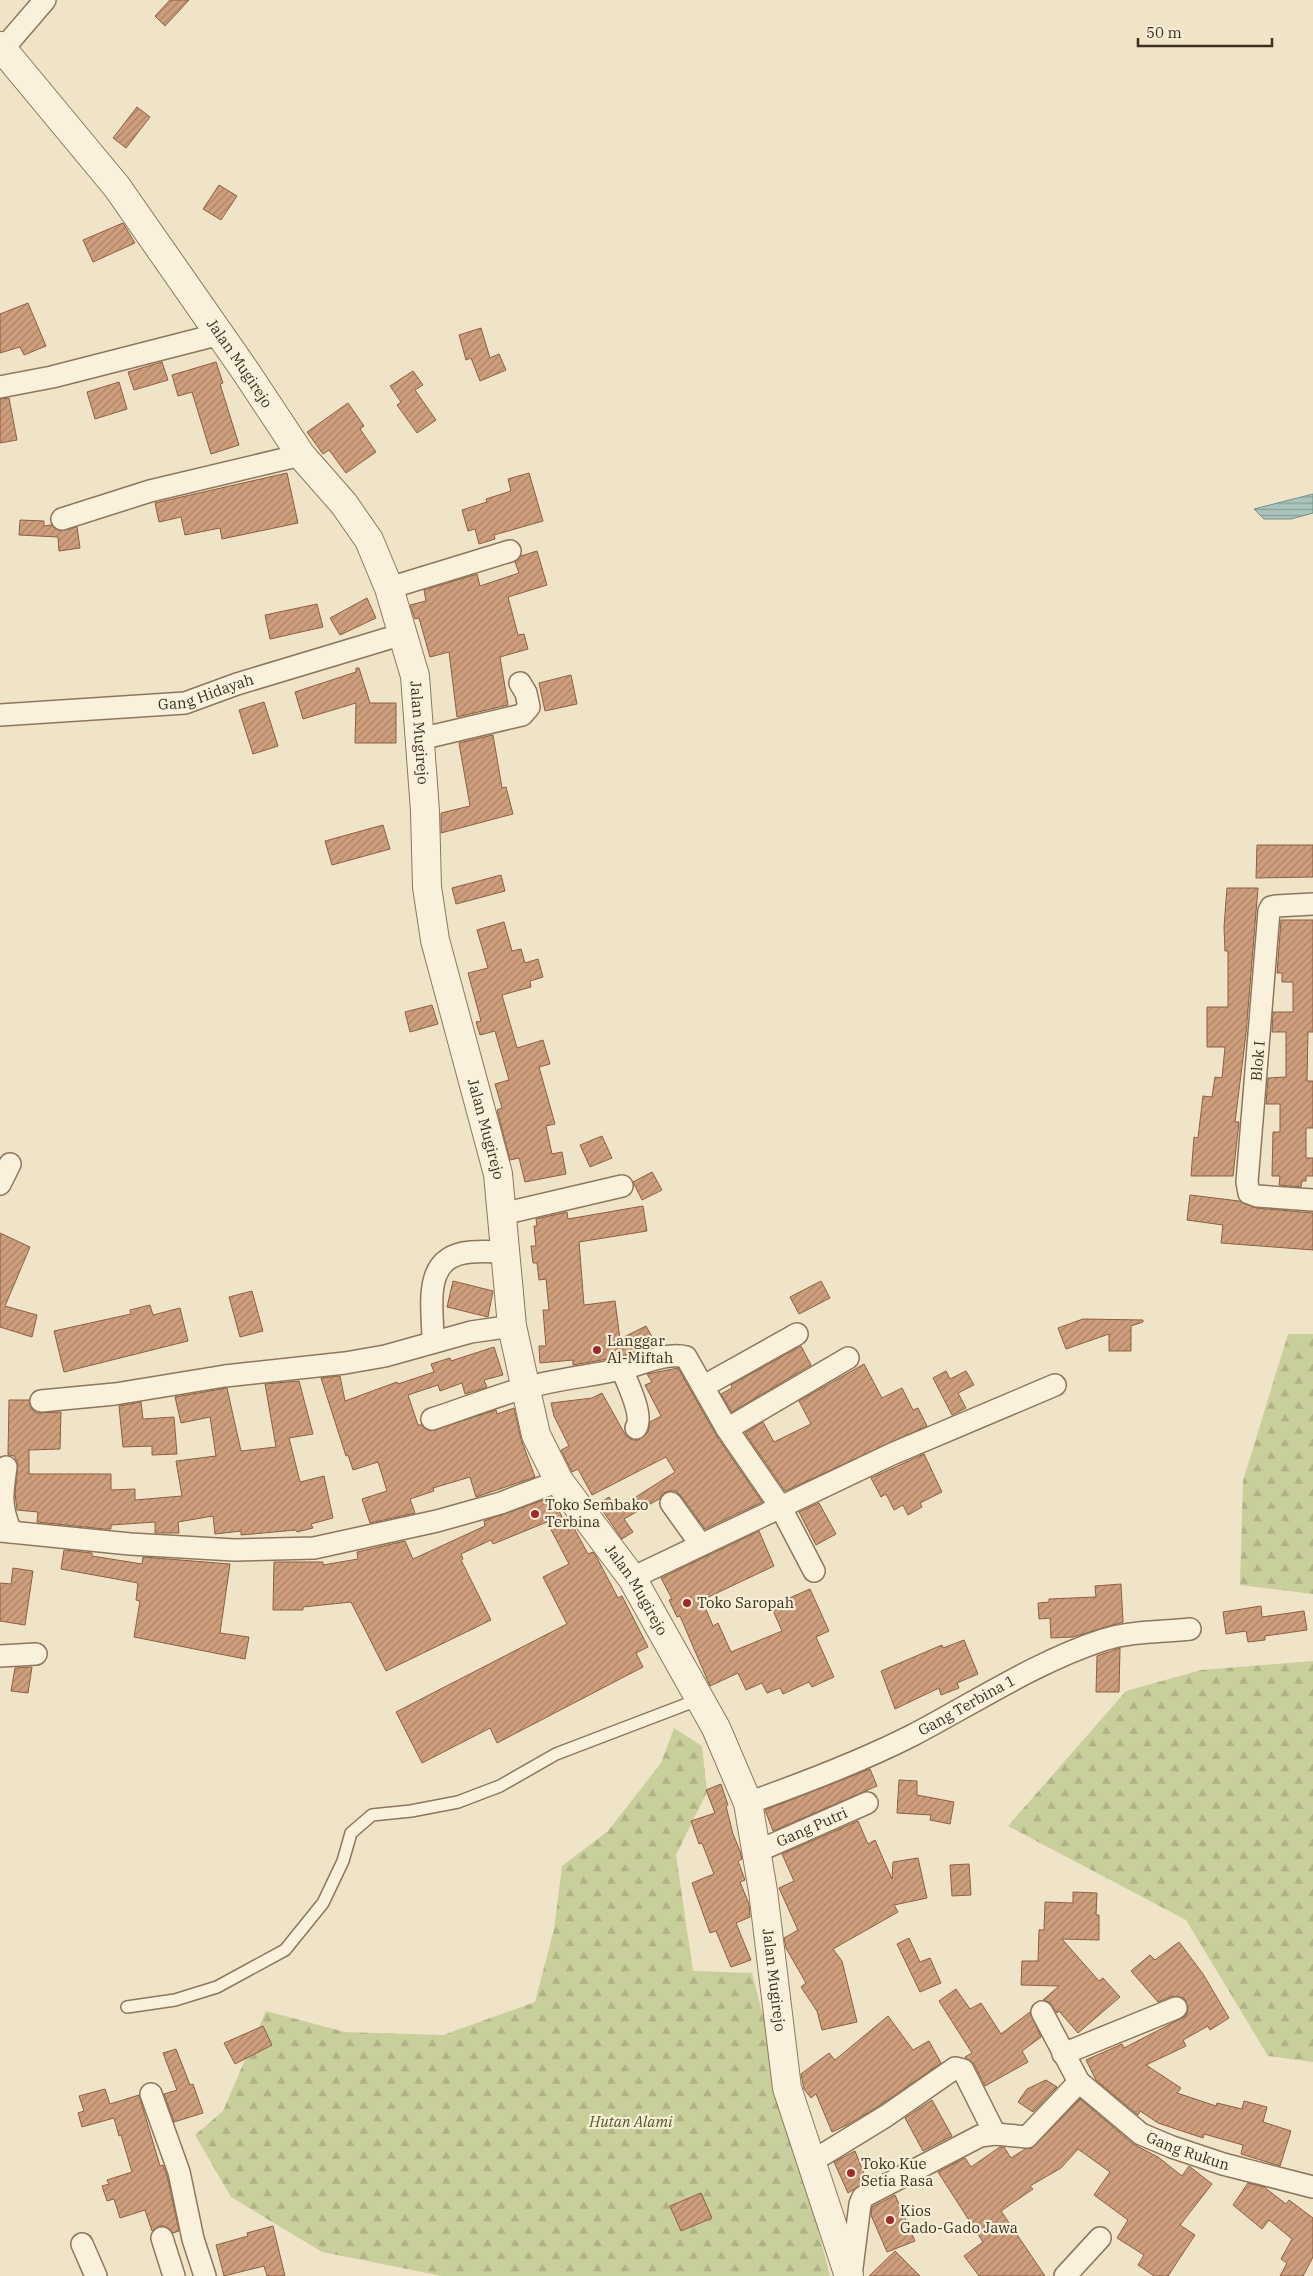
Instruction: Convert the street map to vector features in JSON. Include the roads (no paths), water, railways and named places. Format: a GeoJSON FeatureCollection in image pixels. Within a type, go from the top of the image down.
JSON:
{"type":"FeatureCollection","features":[{"type":"Feature","properties":{"kind":"street"},"geometry":{"type":"LineString","coordinates":[[2,48],[45,0]]}},
{"type":"Feature","properties":{"kind":"street","name":"Jalan Mugirejo"},"geometry":{"type":"LineString","coordinates":[[2,48],[117,187],[220,334],[301,456],[344,504],[369,540],[389,588],[415,676],[427,887],[435,940],[498,1174],[512,1326],[536,1435],[559,1482],[632,1578],[716,1728],[748,1803],[787,2088],[850,2276]]}},
{"type":"Feature","properties":{"kind":"street"},"geometry":{"type":"LineString","coordinates":[[0,387],[52,377],[220,334]]}},
{"type":"Feature","properties":{"kind":"street"},"geometry":{"type":"LineString","coordinates":[[62,519],[150,491],[301,456]]}},
{"type":"Feature","properties":{"kind":"street"},"geometry":{"type":"LineString","coordinates":[[389,588],[510,551]]}},
{"type":"Feature","properties":{"kind":"street","name":"Gang Hidayah"},"geometry":{"type":"LineString","coordinates":[[0,715],[165,706],[185,703],[237,684],[403,634]]}},
{"type":"Feature","properties":{"kind":"street"},"geometry":{"type":"LineString","coordinates":[[420,739],[522,715],[529,707],[520,683]]}},
{"type":"Feature","properties":{"kind":"street","name":"Blok I"},"geometry":{"type":"LineString","coordinates":[[1313,904],[1276,906],[1271,907],[1269,910],[1247,1182],[1249,1193],[1257,1196],[1313,1200]]}},
{"type":"Feature","properties":{"kind":"street"},"geometry":{"type":"LineString","coordinates":[[0,1184],[10,1164]]}},
{"type":"Feature","properties":{"kind":"street"},"geometry":{"type":"LineString","coordinates":[[502,1214],[622,1186]]}},
{"type":"Feature","properties":{"kind":"street"},"geometry":{"type":"LineString","coordinates":[[433,1341],[433,1283],[436,1271],[441,1264],[470,1252],[506,1252]]}},
{"type":"Feature","properties":{"kind":"street"},"geometry":{"type":"LineString","coordinates":[[41,1401],[115,1394],[225,1376],[345,1364],[385,1356],[433,1341],[471,1332],[512,1326]]}},
{"type":"Feature","properties":{"kind":"street"},"geometry":{"type":"LineString","coordinates":[[704,1386],[797,1334]]}},
{"type":"Feature","properties":{"kind":"street"},"geometry":{"type":"LineString","coordinates":[[432,1418],[525,1388],[574,1376],[622,1369],[655,1360],[683,1356],[690,1360],[727,1429],[780,1506],[814,1571]]}},
{"type":"Feature","properties":{"kind":"street"},"geometry":{"type":"LineString","coordinates":[[727,1429],[848,1358]]}},
{"type":"Feature","properties":{"kind":"street"},"geometry":{"type":"LineString","coordinates":[[622,1369],[635,1403],[638,1418],[636,1428]]}},
{"type":"Feature","properties":{"kind":"street"},"geometry":{"type":"LineString","coordinates":[[632,1578],[892,1454],[1055,1385]]}},
{"type":"Feature","properties":{"kind":"street"},"geometry":{"type":"LineString","coordinates":[[6,1467],[1,1500],[6,1531],[130,1544],[234,1550],[314,1548],[437,1521],[501,1503],[559,1482]]}},
{"type":"Feature","properties":{"kind":"street"},"geometry":{"type":"LineString","coordinates":[[671,1503],[701,1545]]}},
{"type":"Feature","properties":{"kind":"street","name":"Gang Terbina 1"},"geometry":{"type":"LineString","coordinates":[[748,1803],[834,1772],[912,1735],[1051,1662],[1090,1644],[1122,1636],[1190,1629]]}},
{"type":"Feature","properties":{"kind":"street"},"geometry":{"type":"LineString","coordinates":[[0,1656],[36,1654]]}},
{"type":"Feature","properties":{"kind":"street","name":"Gang Putri"},"geometry":{"type":"LineString","coordinates":[[756,1852],[867,1803]]}},
{"type":"Feature","properties":{"kind":"street"},"geometry":{"type":"LineString","coordinates":[[1063,2054],[1176,2008]]}},
{"type":"Feature","properties":{"kind":"street","name":"Gang Rukun"},"geometry":{"type":"LineString","coordinates":[[1042,2012],[1079,2082],[1141,2134],[1172,2147],[1223,2164],[1313,2187]]}},
{"type":"Feature","properties":{"kind":"street"},"geometry":{"type":"LineString","coordinates":[[812,2162],[886,2116],[954,2068],[963,2070],[995,2134]]}},
{"type":"Feature","properties":{"kind":"street"},"geometry":{"type":"LineString","coordinates":[[850,2276],[860,2204],[864,2197],[980,2136],[995,2134],[1027,2137],[1079,2082]]}},
{"type":"Feature","properties":{"kind":"street"},"geometry":{"type":"LineString","coordinates":[[151,2094],[179,2172],[193,2238],[205,2276]]}},
{"type":"Feature","properties":{"kind":"street"},"geometry":{"type":"LineString","coordinates":[[162,2238],[174,2276]]}},
{"type":"Feature","properties":{"kind":"street"},"geometry":{"type":"LineString","coordinates":[[1065,2276],[1100,2238]]}},
{"type":"Feature","properties":{"kind":"street"},"geometry":{"type":"LineString","coordinates":[[82,2244],[96,2276]]}},
{"type":"Feature","properties":{"kind":"lane"},"geometry":{"type":"LineString","coordinates":[[127,2006],[175,2000],[217,1987],[285,1950],[323,1903],[343,1861],[350,1833],[372,1815],[411,1811],[458,1802],[500,1786],[556,1754],[700,1699]]}},
{"type":"Feature","properties":{"kind":"water"},"geometry":{"type":"Polygon","coordinates":[[[1313,494],[1313,513],[1291,519],[1264,519],[1254,509],[1313,494]]]}},
{"type":"Feature","properties":{"kind":"place","name":"Langgar Al-Miftah"},"geometry":{"type":"Point","coordinates":[597,1350]}},
{"type":"Feature","properties":{"kind":"place","name":"Toko Sembako Terbina"},"geometry":{"type":"Point","coordinates":[535,1514]}},
{"type":"Feature","properties":{"kind":"place","name":"Toko Saropah"},"geometry":{"type":"Point","coordinates":[687,1603]}},
{"type":"Feature","properties":{"kind":"place","name":"Toko Kue Setia Rasa"},"geometry":{"type":"Point","coordinates":[851,2173]}},
{"type":"Feature","properties":{"kind":"place","name":"Kios Gado-Gado Jawa"},"geometry":{"type":"Point","coordinates":[890,2220]}},
{"type":"Feature","properties":{"kind":"park label","name":"Hutan Alami"},"geometry":{"type":"Point","coordinates":[631,2122]}}]}
